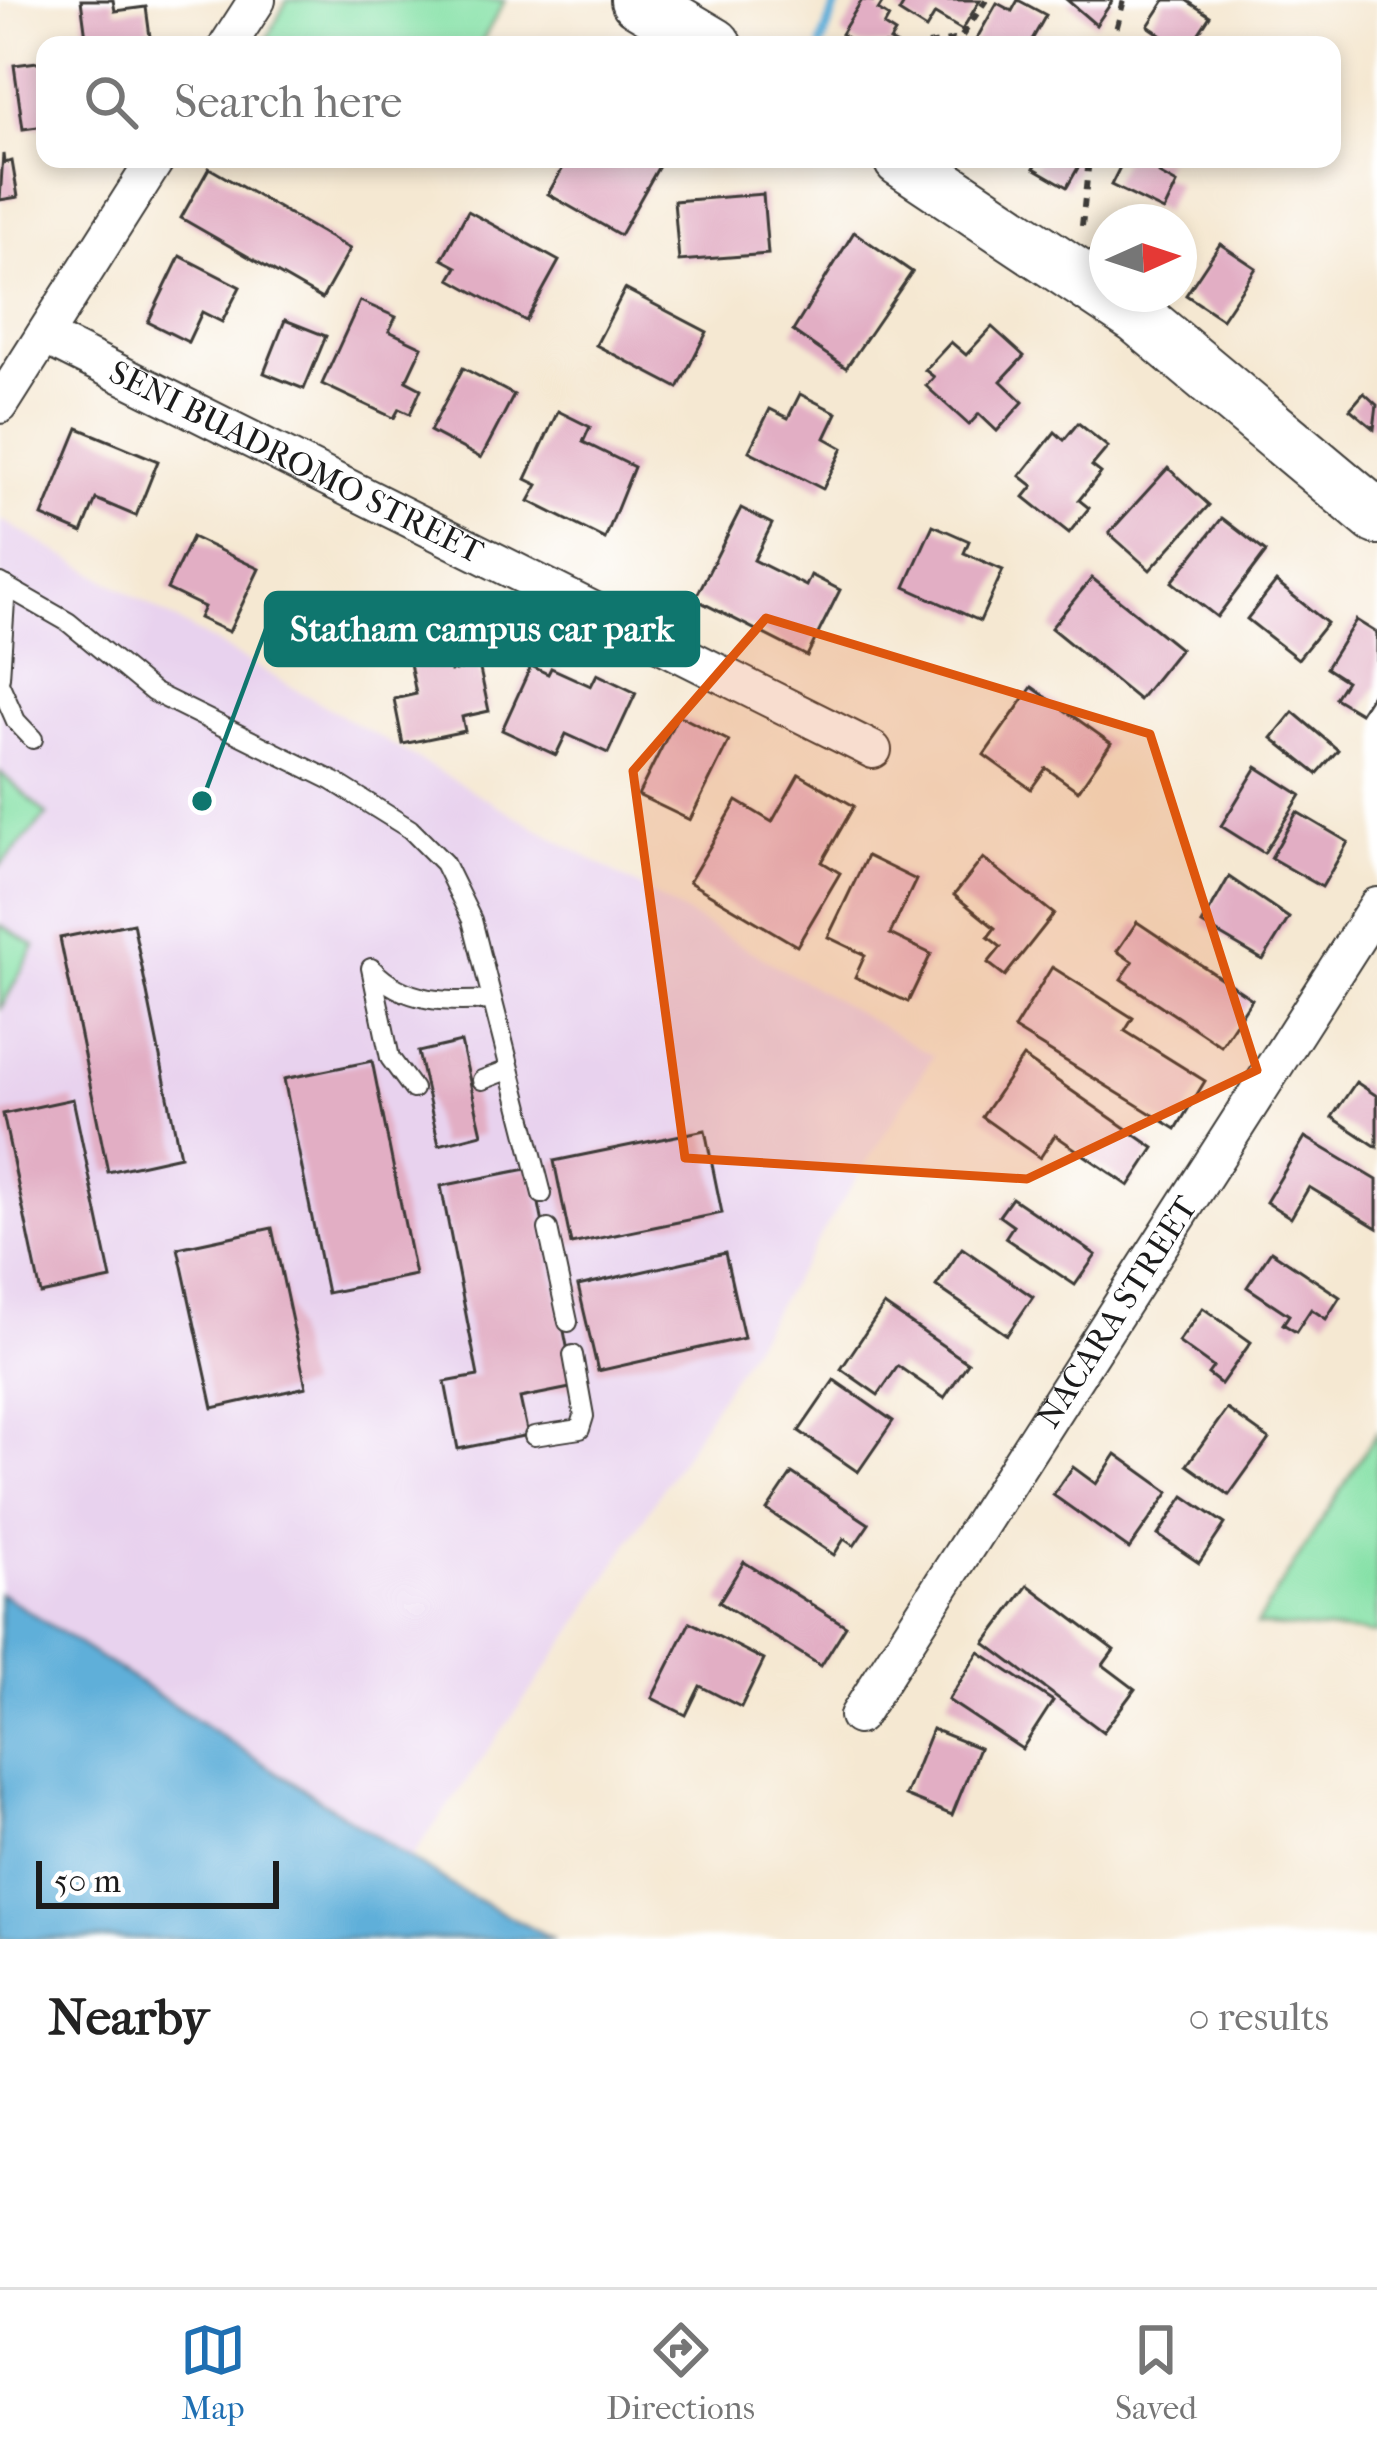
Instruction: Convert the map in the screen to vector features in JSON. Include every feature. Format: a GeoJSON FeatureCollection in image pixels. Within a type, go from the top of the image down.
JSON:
{"type":"FeatureCollection","features":[{"type":"Feature","properties":{"kind":"main road"},"geometry":{"type":"LineString","coordinates":[[638,0],[699,36]]}},
{"type":"Feature","properties":{"kind":"main road"},"geometry":{"type":"LineString","coordinates":[[915,168],[1076,272],[1377,517]]}},
{"type":"Feature","properties":{"kind":"street"},"geometry":{"type":"LineString","coordinates":[[234,36],[257,0]]}},
{"type":"Feature","properties":{"kind":"street"},"geometry":{"type":"LineString","coordinates":[[0,405],[150,168]]}},
{"type":"Feature","properties":{"kind":"street","name":"SENI BUADROMO STREET"},"geometry":{"type":"LineString","coordinates":[[44,336],[873,750]]}},
{"type":"Feature","properties":{"kind":"street","name":"NACARA STREET"},"geometry":{"type":"LineString","coordinates":[[858,1716],[1377,906]]}},
{"type":"Feature","properties":{"kind":"lane"},"geometry":{"type":"LineString","coordinates":[[32,740],[16,721],[0,681],[3,584],[68,622],[153,692],[333,781],[410,829],[443,863],[472,920],[542,1194]]}},
{"type":"Feature","properties":{"kind":"lane"},"geometry":{"type":"LineString","coordinates":[[413,1089],[390,1058],[371,968],[386,984],[417,997],[490,1000]]}},
{"type":"Feature","properties":{"kind":"lane"},"geometry":{"type":"LineString","coordinates":[[482,1080],[508,1070]]}},
{"type":"Feature","properties":{"kind":"lane"},"geometry":{"type":"LineString","coordinates":[[548,1229],[568,1322]]}},
{"type":"Feature","properties":{"kind":"lane"},"geometry":{"type":"LineString","coordinates":[[534,1436],[580,1429],[584,1416],[573,1355]]}},
{"type":"Feature","properties":{"kind":"path"},"geometry":{"type":"LineString","coordinates":[[962,36],[986,0]]}},
{"type":"Feature","properties":{"kind":"path"},"geometry":{"type":"LineString","coordinates":[[1114,36],[1124,0]]}},
{"type":"Feature","properties":{"kind":"path"},"geometry":{"type":"LineString","coordinates":[[1076,272],[1088,168]]}},
{"type":"Feature","properties":{"kind":"highlighted area"},"geometry":{"type":"Polygon","coordinates":[[[766,618],[1150,734],[1257,1070],[1027,1179],[685,1158],[633,771],[766,618]]]}},
{"type":"Feature","properties":{"kind":"shaded area"},"geometry":{"type":"Polygon","coordinates":[[[0,519],[933,1056],[572,1633],[412,1857],[0,1593],[0,519]]]}},
{"type":"Feature","properties":{"kind":"green space"},"geometry":{"type":"Polygon","coordinates":[[[287,0],[505,0],[485,36],[269,36],[287,0]]]}},
{"type":"Feature","properties":{"kind":"green space"},"geometry":{"type":"Polygon","coordinates":[[[0,772],[47,815],[0,866],[0,772]]]}},
{"type":"Feature","properties":{"kind":"green space"},"geometry":{"type":"Polygon","coordinates":[[[0,925],[35,946],[0,1010],[0,925]]]}},
{"type":"Feature","properties":{"kind":"green space"},"geometry":{"type":"Polygon","coordinates":[[[1377,1432],[1377,1634],[1256,1625],[1377,1432]]]}},
{"type":"Feature","properties":{"kind":"water"},"geometry":{"type":"Polygon","coordinates":[[[0,1593],[464,1893],[554,1939],[0,1939],[0,1593]]]}},
{"type":"Feature","properties":{"kind":"building"},"geometry":{"type":"Polygon","coordinates":[[[81,0],[113,0],[115,11],[146,7],[150,36],[86,36],[81,0]]]}},
{"type":"Feature","properties":{"kind":"building"},"geometry":{"type":"Polygon","coordinates":[[[862,0],[883,2],[878,10],[889,17],[884,26],[895,33],[893,36],[841,34],[862,0]]]}},
{"type":"Feature","properties":{"kind":"building"},"geometry":{"type":"Polygon","coordinates":[[[906,0],[980,0],[962,30],[935,14],[926,29],[899,12],[906,0]]]}},
{"type":"Feature","properties":{"kind":"building"},"geometry":{"type":"Polygon","coordinates":[[[1018,0],[1046,15],[1034,36],[978,36],[997,3],[1012,11],[1018,0]]]}},
{"type":"Feature","properties":{"kind":"building"},"geometry":{"type":"Polygon","coordinates":[[[1067,0],[1113,0],[1096,25],[1067,0]]]}},
{"type":"Feature","properties":{"kind":"building"},"geometry":{"type":"Polygon","coordinates":[[[1165,0],[1186,0],[1210,16],[1197,36],[1163,36],[1148,26],[1165,0]]]}},
{"type":"Feature","properties":{"kind":"building"},"geometry":{"type":"Polygon","coordinates":[[[36,62],[36,127],[23,129],[14,65],[36,62]]]}},
{"type":"Feature","properties":{"kind":"building"},"geometry":{"type":"Polygon","coordinates":[[[3,154],[4,163],[12,161],[18,197],[0,200],[3,154]]]}},
{"type":"Feature","properties":{"kind":"building"},"geometry":{"type":"Polygon","coordinates":[[[209,168],[350,249],[322,299],[181,218],[209,168]]]}},
{"type":"Feature","properties":{"kind":"building"},"geometry":{"type":"Polygon","coordinates":[[[563,168],[658,168],[620,235],[548,194],[563,168]]]}},
{"type":"Feature","properties":{"kind":"building"},"geometry":{"type":"Polygon","coordinates":[[[1034,168],[1078,168],[1067,187],[1034,168]]]}},
{"type":"Feature","properties":{"kind":"building"},"geometry":{"type":"Polygon","coordinates":[[[1120,168],[1162,168],[1159,174],[1177,184],[1167,204],[1150,204],[1111,185],[1120,168]]]}},
{"type":"Feature","properties":{"kind":"building"},"geometry":{"type":"Polygon","coordinates":[[[763,194],[768,254],[679,261],[674,201],[763,194]]]}},
{"type":"Feature","properties":{"kind":"building"},"geometry":{"type":"Polygon","coordinates":[[[468,211],[559,261],[526,321],[450,279],[457,267],[442,259],[468,211]]]}},
{"type":"Feature","properties":{"kind":"building"},"geometry":{"type":"Polygon","coordinates":[[[854,232],[912,272],[846,368],[793,331],[854,232]]]}},
{"type":"Feature","properties":{"kind":"building"},"geometry":{"type":"Polygon","coordinates":[[[1220,244],[1256,268],[1222,319],[1197,302],[1197,278],[1220,244]]]}},
{"type":"Feature","properties":{"kind":"building"},"geometry":{"type":"Polygon","coordinates":[[[180,256],[240,287],[222,322],[202,312],[188,342],[148,322],[180,256]]]}},
{"type":"Feature","properties":{"kind":"building"},"geometry":{"type":"Polygon","coordinates":[[[625,289],[707,332],[678,388],[596,345],[625,289]]]}},
{"type":"Feature","properties":{"kind":"building"},"geometry":{"type":"Polygon","coordinates":[[[360,301],[396,317],[389,331],[422,347],[406,381],[421,389],[410,414],[399,409],[394,418],[322,384],[360,301]]]}},
{"type":"Feature","properties":{"kind":"building"},"geometry":{"type":"Polygon","coordinates":[[[285,320],[326,336],[304,389],[264,373],[285,320]]]}},
{"type":"Feature","properties":{"kind":"building"},"geometry":{"type":"Polygon","coordinates":[[[992,327],[1024,356],[1001,381],[1023,402],[997,431],[979,414],[969,425],[926,386],[934,377],[925,370],[951,342],[966,355],[992,327]]]}},
{"type":"Feature","properties":{"kind":"building"},"geometry":{"type":"Polygon","coordinates":[[[463,368],[514,395],[481,458],[430,431],[463,368]]]}},
{"type":"Feature","properties":{"kind":"building"},"geometry":{"type":"Polygon","coordinates":[[[1364,393],[1377,405],[1374,429],[1350,409],[1364,393]]]}},
{"type":"Feature","properties":{"kind":"building"},"geometry":{"type":"Polygon","coordinates":[[[800,394],[837,413],[825,438],[843,448],[823,489],[749,451],[770,409],[788,418],[800,394]]]}},
{"type":"Feature","properties":{"kind":"building"},"geometry":{"type":"Polygon","coordinates":[[[558,411],[590,427],[583,442],[634,467],[605,539],[529,501],[538,485],[526,479],[558,411]]]}},
{"type":"Feature","properties":{"kind":"building"},"geometry":{"type":"Polygon","coordinates":[[[1078,423],[1108,447],[1092,466],[1101,473],[1079,500],[1089,508],[1069,533],[1024,497],[1033,486],[1020,476],[1055,432],[1064,440],[1078,423]]]}},
{"type":"Feature","properties":{"kind":"building"},"geometry":{"type":"Polygon","coordinates":[[[78,428],[158,461],[136,516],[96,499],[82,533],[42,516],[78,428]]]}},
{"type":"Feature","properties":{"kind":"building"},"geometry":{"type":"Polygon","coordinates":[[[1168,468],[1209,505],[1150,570],[1109,533],[1168,468]]]}},
{"type":"Feature","properties":{"kind":"building"},"geometry":{"type":"Polygon","coordinates":[[[741,508],[772,524],[754,560],[806,586],[811,575],[840,590],[807,656],[695,599],[741,508]]]}},
{"type":"Feature","properties":{"kind":"building"},"geometry":{"type":"Polygon","coordinates":[[[1222,518],[1266,552],[1217,617],[1172,582],[1222,518]]]}},
{"type":"Feature","properties":{"kind":"building"},"geometry":{"type":"Polygon","coordinates":[[[933,525],[969,541],[964,553],[1003,570],[980,621],[905,587],[933,525]]]}},
{"type":"Feature","properties":{"kind":"building"},"geometry":{"type":"Polygon","coordinates":[[[192,537],[259,569],[229,632],[199,618],[204,607],[167,589],[192,537]]]}},
{"type":"Feature","properties":{"kind":"building"},"geometry":{"type":"Polygon","coordinates":[[[1092,578],[1180,649],[1139,700],[1051,628],[1092,578]]]}},
{"type":"Feature","properties":{"kind":"building"},"geometry":{"type":"Polygon","coordinates":[[[1276,582],[1327,623],[1298,659],[1247,619],[1276,582]]]}},
{"type":"Feature","properties":{"kind":"building"},"geometry":{"type":"Polygon","coordinates":[[[443,605],[451,671],[479,665],[489,711],[462,717],[465,731],[403,744],[394,699],[416,694],[406,643],[392,645],[385,618],[443,605]]]}},
{"type":"Feature","properties":{"kind":"building"},"geometry":{"type":"Polygon","coordinates":[[[1356,620],[1377,633],[1377,686],[1360,713],[1335,698],[1346,681],[1326,668],[1356,620]]]}},
{"type":"Feature","properties":{"kind":"building"},"geometry":{"type":"Polygon","coordinates":[[[531,666],[548,674],[551,668],[591,686],[597,674],[636,693],[608,753],[566,734],[556,755],[502,730],[531,666]]]}},
{"type":"Feature","properties":{"kind":"building"},"geometry":{"type":"Polygon","coordinates":[[[1032,687],[1111,743],[1078,791],[1046,768],[1031,789],[984,755],[1032,687]]]}},
{"type":"Feature","properties":{"kind":"building"},"geometry":{"type":"Polygon","coordinates":[[[1293,712],[1338,750],[1317,774],[1272,738],[1293,712]]]}},
{"type":"Feature","properties":{"kind":"building"},"geometry":{"type":"Polygon","coordinates":[[[678,715],[729,741],[690,820],[638,795],[678,715]]]}},
{"type":"Feature","properties":{"kind":"building"},"geometry":{"type":"Polygon","coordinates":[[[1257,767],[1301,795],[1264,853],[1221,826],[1257,767]]]}},
{"type":"Feature","properties":{"kind":"building"},"geometry":{"type":"Polygon","coordinates":[[[799,774],[854,806],[822,862],[840,873],[797,946],[689,882],[737,801],[772,822],[799,774]]]}},
{"type":"Feature","properties":{"kind":"building"},"geometry":{"type":"Polygon","coordinates":[[[1297,812],[1348,842],[1322,887],[1271,858],[1297,812]]]}},
{"type":"Feature","properties":{"kind":"building"},"geometry":{"type":"Polygon","coordinates":[[[867,856],[916,880],[890,934],[931,954],[908,1002],[855,977],[865,955],[828,937],[867,856]]]}},
{"type":"Feature","properties":{"kind":"building"},"geometry":{"type":"Polygon","coordinates":[[[983,858],[1054,914],[1005,976],[988,963],[1001,947],[988,937],[995,928],[954,895],[983,858]]]}},
{"type":"Feature","properties":{"kind":"building"},"geometry":{"type":"Polygon","coordinates":[[[1229,877],[1289,918],[1263,960],[1202,924],[1229,877]]]}},
{"type":"Feature","properties":{"kind":"building"},"geometry":{"type":"Polygon","coordinates":[[[1137,922],[1252,999],[1221,1046],[1121,979],[1133,962],[1117,951],[1137,922]]]}},
{"type":"Feature","properties":{"kind":"building"},"geometry":{"type":"Polygon","coordinates":[[[133,923],[180,1156],[108,1172],[60,938],[133,923]]]}},
{"type":"Feature","properties":{"kind":"building"},"geometry":{"type":"Polygon","coordinates":[[[1052,967],[1133,1018],[1125,1031],[1205,1081],[1176,1129],[1014,1029],[1052,967]]]}},
{"type":"Feature","properties":{"kind":"building"},"geometry":{"type":"Polygon","coordinates":[[[461,1042],[482,1134],[439,1145],[418,1052],[461,1042]]]}},
{"type":"Feature","properties":{"kind":"building"},"geometry":{"type":"Polygon","coordinates":[[[1023,1057],[1154,1148],[1129,1186],[1055,1135],[1040,1158],[982,1117],[1023,1057]]]}},
{"type":"Feature","properties":{"kind":"building"},"geometry":{"type":"Polygon","coordinates":[[[372,1061],[415,1275],[327,1293],[284,1079],[372,1061]]]}},
{"type":"Feature","properties":{"kind":"building"},"geometry":{"type":"Polygon","coordinates":[[[1356,1082],[1377,1096],[1377,1147],[1332,1117],[1356,1082]]]}},
{"type":"Feature","properties":{"kind":"building"},"geometry":{"type":"Polygon","coordinates":[[[73,1099],[111,1279],[41,1294],[3,1114],[73,1099]]]}},
{"type":"Feature","properties":{"kind":"building"},"geometry":{"type":"Polygon","coordinates":[[[705,1130],[722,1213],[571,1244],[554,1161],[705,1130]]]}},
{"type":"Feature","properties":{"kind":"building"},"geometry":{"type":"Polygon","coordinates":[[[1305,1137],[1377,1180],[1377,1228],[1309,1187],[1291,1218],[1266,1202],[1305,1137]]]}},
{"type":"Feature","properties":{"kind":"building"},"geometry":{"type":"Polygon","coordinates":[[[532,1168],[575,1387],[520,1398],[528,1435],[458,1449],[445,1382],[478,1376],[441,1186],[532,1168]]]}},
{"type":"Feature","properties":{"kind":"building"},"geometry":{"type":"Polygon","coordinates":[[[1012,1198],[1096,1255],[1075,1285],[1005,1238],[1013,1226],[999,1216],[1012,1198]]]}},
{"type":"Feature","properties":{"kind":"building"},"geometry":{"type":"Polygon","coordinates":[[[272,1228],[306,1387],[213,1408],[178,1248],[272,1228]]]}},
{"type":"Feature","properties":{"kind":"building"},"geometry":{"type":"Polygon","coordinates":[[[962,1248],[1033,1297],[1007,1335],[936,1286],[962,1248]]]}},
{"type":"Feature","properties":{"kind":"building"},"geometry":{"type":"Polygon","coordinates":[[[1271,1251],[1340,1297],[1326,1319],[1311,1309],[1296,1332],[1283,1324],[1289,1315],[1247,1287],[1271,1251]]]}},
{"type":"Feature","properties":{"kind":"building"},"geometry":{"type":"Polygon","coordinates":[[[725,1253],[744,1338],[598,1371],[578,1286],[725,1253]]]}},
{"type":"Feature","properties":{"kind":"building"},"geometry":{"type":"Polygon","coordinates":[[[884,1305],[968,1363],[944,1398],[898,1366],[878,1395],[841,1369],[884,1305]]]}},
{"type":"Feature","properties":{"kind":"building"},"geometry":{"type":"Polygon","coordinates":[[[1203,1308],[1251,1342],[1221,1384],[1208,1374],[1213,1367],[1178,1342],[1203,1308]]]}},
{"type":"Feature","properties":{"kind":"building"},"geometry":{"type":"Polygon","coordinates":[[[834,1380],[893,1421],[858,1472],[799,1431],[834,1380]]]}},
{"type":"Feature","properties":{"kind":"building"},"geometry":{"type":"Polygon","coordinates":[[[1227,1409],[1269,1439],[1229,1495],[1187,1465],[1227,1409]]]}},
{"type":"Feature","properties":{"kind":"building"},"geometry":{"type":"Polygon","coordinates":[[[1116,1454],[1169,1492],[1129,1549],[1053,1495],[1073,1467],[1096,1484],[1116,1454]]]}},
{"type":"Feature","properties":{"kind":"building"},"geometry":{"type":"Polygon","coordinates":[[[792,1473],[869,1524],[854,1546],[844,1539],[834,1555],[767,1510],[792,1473]]]}},
{"type":"Feature","properties":{"kind":"building"},"geometry":{"type":"Polygon","coordinates":[[[1184,1496],[1225,1524],[1199,1563],[1158,1535],[1184,1496]]]}},
{"type":"Feature","properties":{"kind":"building"},"geometry":{"type":"Polygon","coordinates":[[[744,1562],[846,1626],[821,1666],[719,1602],[744,1562]]]}},
{"type":"Feature","properties":{"kind":"building"},"geometry":{"type":"Polygon","coordinates":[[[1028,1585],[1114,1650],[1103,1665],[1135,1689],[1103,1732],[985,1643],[1028,1585]]]}},
{"type":"Feature","properties":{"kind":"building"},"geometry":{"type":"Polygon","coordinates":[[[690,1622],[764,1660],[741,1707],[700,1686],[686,1715],[652,1698],[690,1622]]]}},
{"type":"Feature","properties":{"kind":"building"},"geometry":{"type":"Polygon","coordinates":[[[979,1652],[1053,1701],[1022,1749],[948,1700],[979,1652]]]}},
{"type":"Feature","properties":{"kind":"building"},"geometry":{"type":"Polygon","coordinates":[[[932,1729],[979,1748],[952,1815],[905,1796],[932,1729]]]}},
{"type":"Feature","properties":{"kind":"waterway"},"geometry":{"type":"LineString","coordinates":[[824,36],[838,0]]}},
{"type":"Feature","properties":{"kind":"place","name":"Statham campus car park"},"geometry":{"type":"Point","coordinates":[202,801]}}]}
